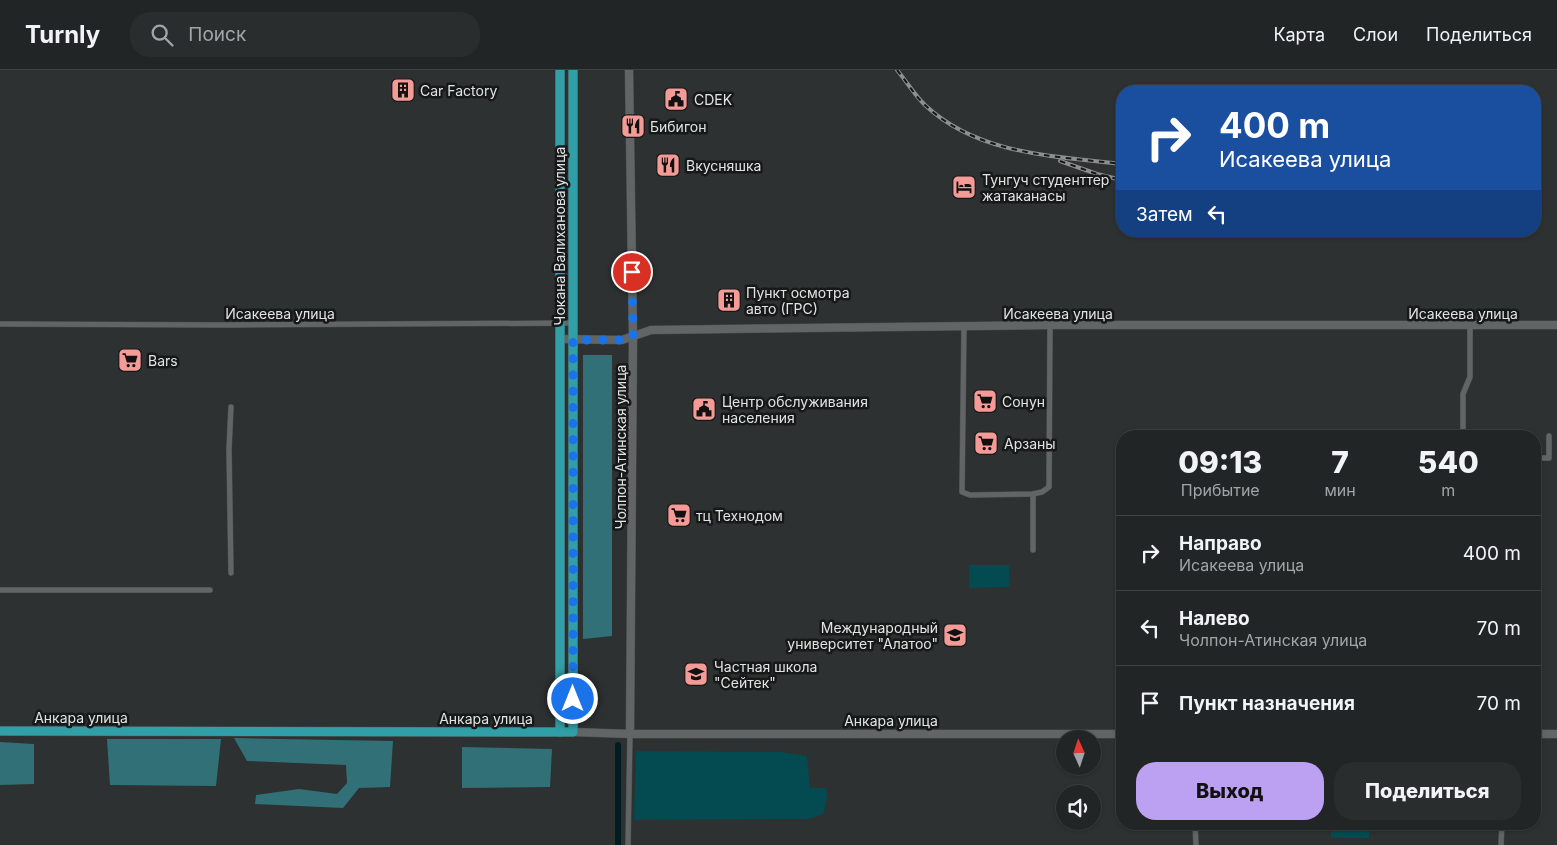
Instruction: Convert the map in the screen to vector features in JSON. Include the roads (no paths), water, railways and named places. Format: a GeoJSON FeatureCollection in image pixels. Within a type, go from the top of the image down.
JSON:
{"type":"FeatureCollection","features":[{"type":"Feature","properties":{"kind":"main road","name":"Чокана Валиханова улица"},"geometry":{"type":"LineString","coordinates":[[560,70],[562,508],[560,732]]}},
{"type":"Feature","properties":{"kind":"main road","name":"Чокана Валиханова улица"},"geometry":{"type":"LineString","coordinates":[[573,70],[573,732]]}},
{"type":"Feature","properties":{"kind":"main road"},"geometry":{"type":"LineString","coordinates":[[560,146],[573,146]]}},
{"type":"Feature","properties":{"kind":"main road"},"geometry":{"type":"LineString","coordinates":[[562,508],[573,508]]}},
{"type":"Feature","properties":{"kind":"main road","name":"Анкара улица"},"geometry":{"type":"LineString","coordinates":[[0,731],[573,732]]}},
{"type":"Feature","properties":{"kind":"street","name":"Чолпон-Атинская улица"},"geometry":{"type":"LineString","coordinates":[[629,70],[633,336],[630,734]]}},
{"type":"Feature","properties":{"kind":"street","name":"Исакеева улица"},"geometry":{"type":"LineString","coordinates":[[0,324],[573,323]]}},
{"type":"Feature","properties":{"kind":"street","name":"Исакеева улица"},"geometry":{"type":"LineString","coordinates":[[560,339],[618,340],[651,330],[1050,325],[1557,326]]}},
{"type":"Feature","properties":{"kind":"street"},"geometry":{"type":"LineString","coordinates":[[964,326],[962,492],[970,495],[1033,494],[1042,492],[1049,487],[1050,325]]}},
{"type":"Feature","properties":{"kind":"street"},"geometry":{"type":"LineString","coordinates":[[1463,430],[1464,394],[1470,377],[1470,326]]}},
{"type":"Feature","properties":{"kind":"street"},"geometry":{"type":"LineString","coordinates":[[231,407],[229,449],[231,573]]}},
{"type":"Feature","properties":{"kind":"street"},"geometry":{"type":"LineString","coordinates":[[1541,458],[1548,458],[1549,436]]}},
{"type":"Feature","properties":{"kind":"street"},"geometry":{"type":"LineString","coordinates":[[1033,494],[1033,550]]}},
{"type":"Feature","properties":{"kind":"street"},"geometry":{"type":"LineString","coordinates":[[0,590],[210,590]]}},
{"type":"Feature","properties":{"kind":"street","name":"Анкара улица"},"geometry":{"type":"LineString","coordinates":[[573,732],[630,734],[1116,734]]}},
{"type":"Feature","properties":{"kind":"street"},"geometry":{"type":"LineString","coordinates":[[628,845],[630,734]]}},
{"type":"Feature","properties":{"kind":"street"},"geometry":{"type":"LineString","coordinates":[[1541,734],[1557,734]]}},
{"type":"Feature","properties":{"kind":"street"},"geometry":{"type":"LineString","coordinates":[[1195,830],[1196,845]]}},
{"type":"Feature","properties":{"kind":"street"},"geometry":{"type":"LineString","coordinates":[[1501,845],[1502,830]]}},
{"type":"Feature","properties":{"kind":"waterway"},"geometry":{"type":"LineString","coordinates":[[618,745],[618,845]]}},
{"type":"Feature","properties":{"kind":"railway"},"geometry":{"type":"LineString","coordinates":[[897,70],[926,106],[947,122],[970,135],[994,144],[1019,150],[1116,163]]}},
{"type":"Feature","properties":{"kind":"railway"},"geometry":{"type":"LineString","coordinates":[[1060,161],[1116,179]]}},
{"type":"Feature","properties":{"kind":"place","name":"Car Factory"},"geometry":{"type":"Point","coordinates":[403,90]}},
{"type":"Feature","properties":{"kind":"place","name":"CDEK"},"geometry":{"type":"Point","coordinates":[676,99]}},
{"type":"Feature","properties":{"kind":"place","name":"Бибигон"},"geometry":{"type":"Point","coordinates":[633,126]}},
{"type":"Feature","properties":{"kind":"place","name":"Вкусняшка"},"geometry":{"type":"Point","coordinates":[668,165]}},
{"type":"Feature","properties":{"kind":"place","name":"Тунгуч студенттер жатаканасы"},"geometry":{"type":"Point","coordinates":[964,187]}},
{"type":"Feature","properties":{"kind":"place","name":"Пункт осмотра авто (ГРС)"},"geometry":{"type":"Point","coordinates":[729,300]}},
{"type":"Feature","properties":{"kind":"place","name":"Bars"},"geometry":{"type":"Point","coordinates":[130,360]}},
{"type":"Feature","properties":{"kind":"place","name":"Сонун"},"geometry":{"type":"Point","coordinates":[985,401]}},
{"type":"Feature","properties":{"kind":"place","name":"Центр обслуживания населения"},"geometry":{"type":"Point","coordinates":[704,409]}},
{"type":"Feature","properties":{"kind":"place","name":"Арзаны"},"geometry":{"type":"Point","coordinates":[986,443]}},
{"type":"Feature","properties":{"kind":"place","name":"тц Технодом"},"geometry":{"type":"Point","coordinates":[679,515]}},
{"type":"Feature","properties":{"kind":"place","name":"Международный университет \"Алатоо\""},"geometry":{"type":"Point","coordinates":[955,635]}},
{"type":"Feature","properties":{"kind":"place","name":"Частная школа \"Сейтек\""},"geometry":{"type":"Point","coordinates":[696,674]}}]}
